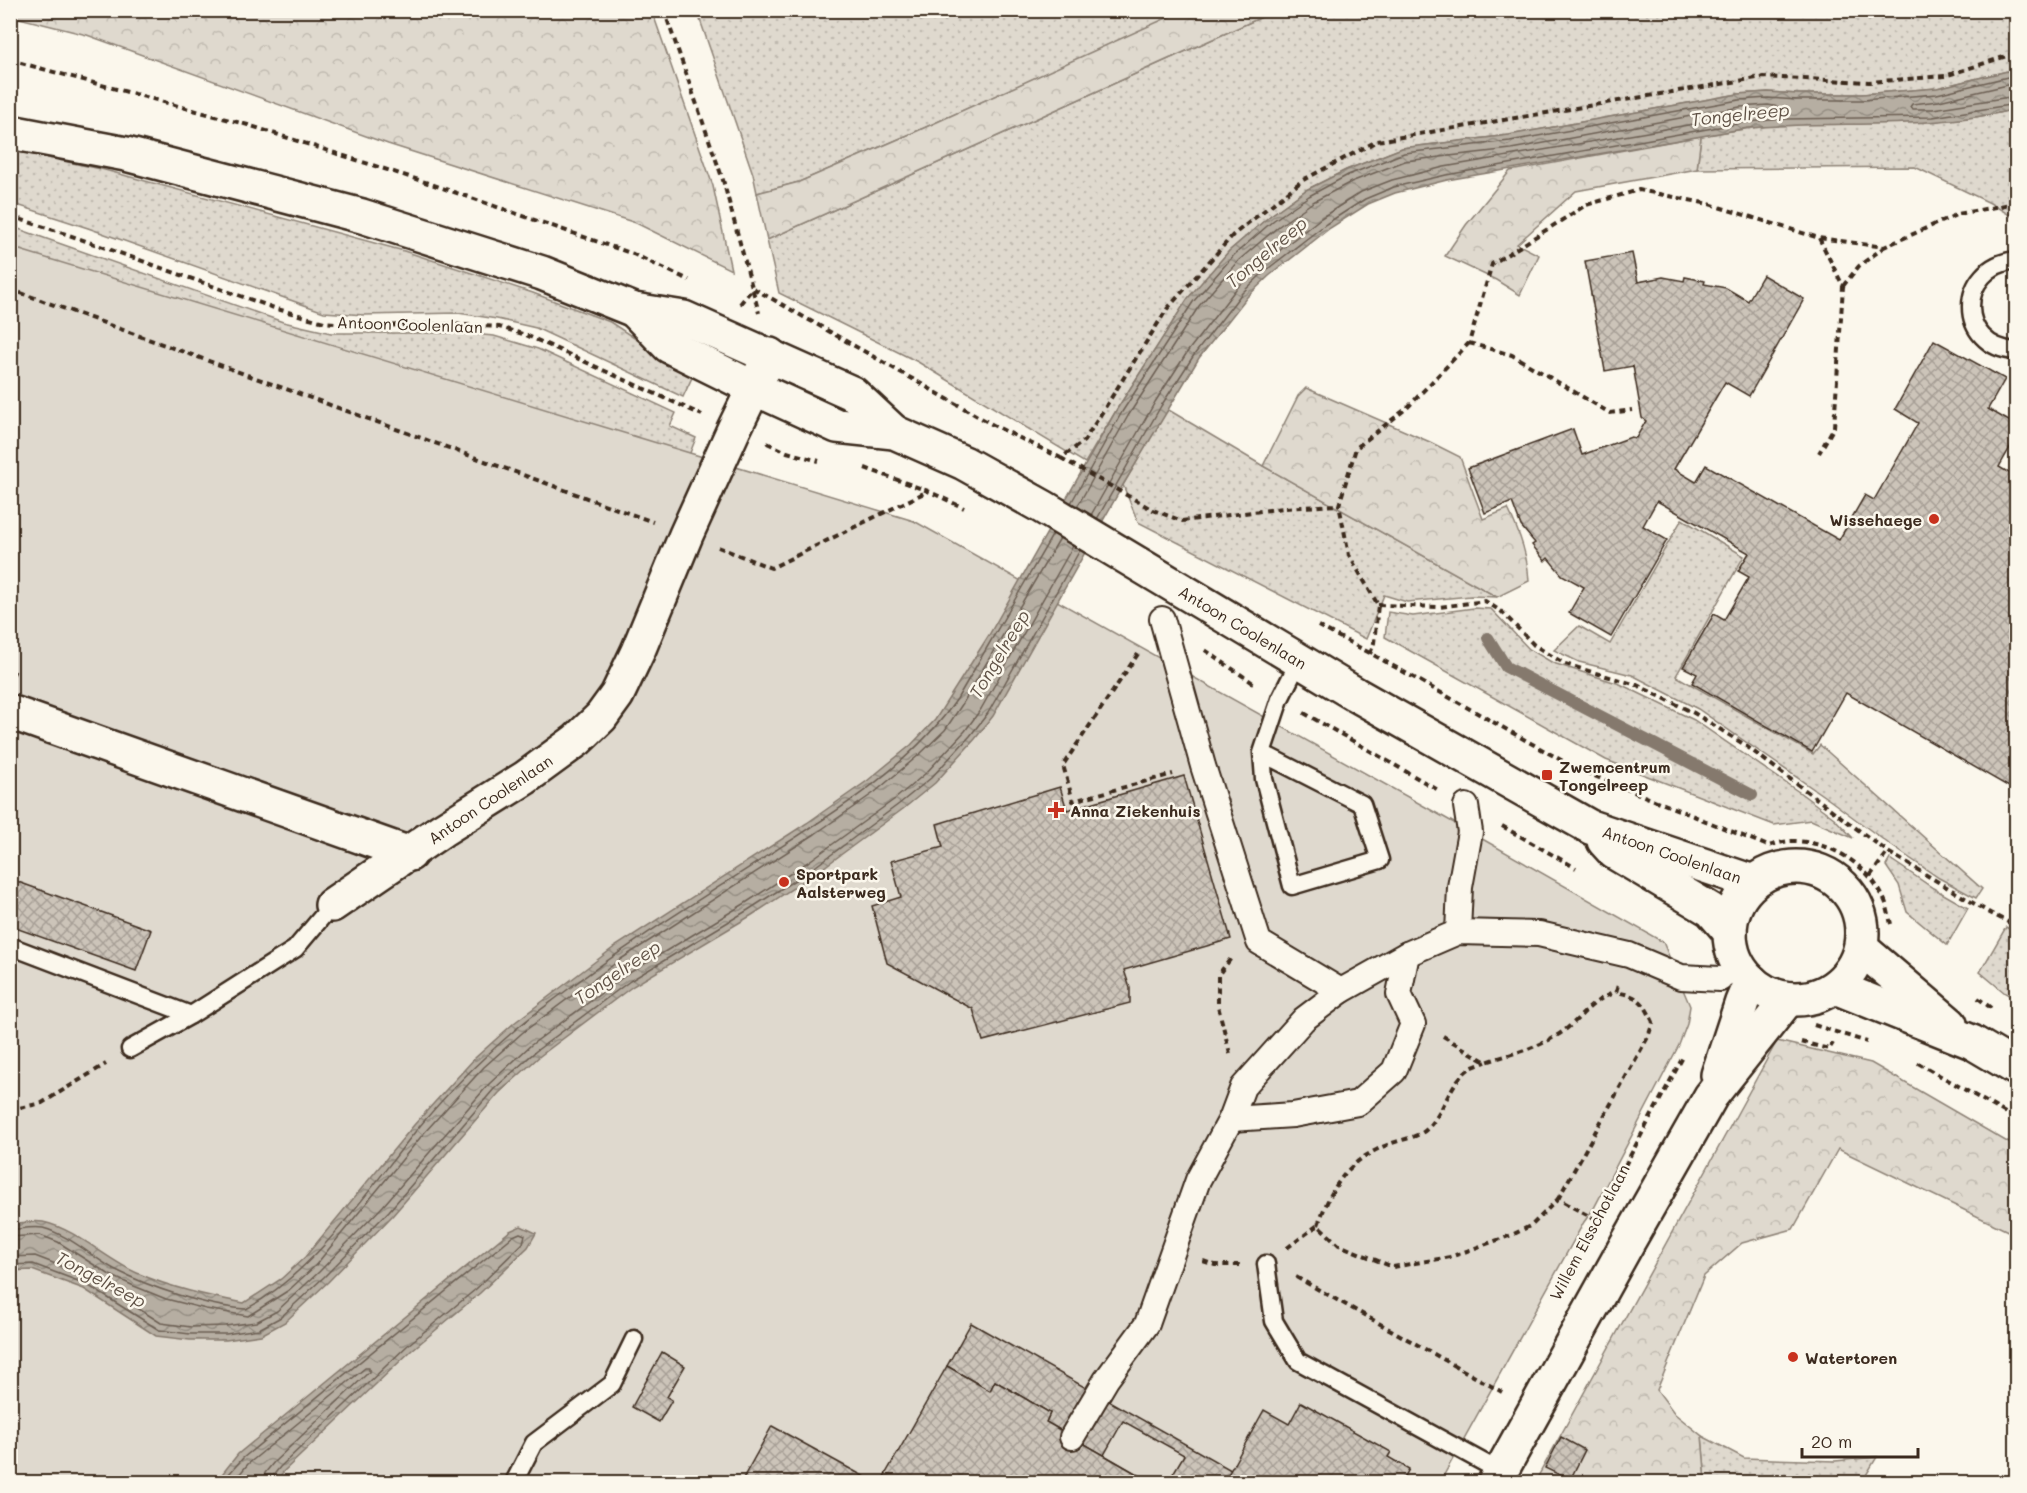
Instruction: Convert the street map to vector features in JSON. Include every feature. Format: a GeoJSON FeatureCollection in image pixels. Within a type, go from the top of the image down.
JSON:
{"type":"FeatureCollection","features":[{"type":"Feature","properties":{"kind":"main road","name":"Antoon Coolenlaan"},"geometry":{"type":"LineString","coordinates":[[10,132],[126,154],[362,216],[542,273],[634,310],[684,318],[852,393],[894,432]]}},
{"type":"Feature","properties":{"kind":"main road","name":"Antoon Coolenlaan"},"geometry":{"type":"LineString","coordinates":[[634,310],[669,346],[754,388],[837,426],[894,432],[964,463],[1043,507],[1355,694],[1590,827],[1753,882]]}},
{"type":"Feature","properties":{"kind":"main road","name":"Antoon Coolenlaan"},"geometry":{"type":"LineString","coordinates":[[332,905],[410,854],[442,830],[525,778],[577,740],[601,717],[617,695],[630,669],[686,535],[770,355]]}},
{"type":"Feature","properties":{"kind":"main road","name":"Antoon Coolenlaan"},"geometry":{"type":"LineString","coordinates":[[10,712],[410,854]]}},
{"type":"Feature","properties":{"kind":"main road","name":"Antoon Coolenlaan"},"geometry":{"type":"LineString","coordinates":[[1590,827],[1614,852],[1711,910],[1730,932]]}},
{"type":"Feature","properties":{"kind":"main road"},"geometry":{"type":"LineString","coordinates":[[1711,1096],[1742,1002],[1736,980],[1740,966],[1732,950],[1730,932],[1733,914],[1741,896],[1753,882],[1771,872],[1791,867],[1812,869],[1831,876],[1846,890],[1857,907],[1862,927],[1861,948],[1851,970],[1834,987],[1805,998],[1788,999],[1736,980]]}},
{"type":"Feature","properties":{"kind":"main road"},"geometry":{"type":"LineString","coordinates":[[1861,948],[1972,1042]]}},
{"type":"Feature","properties":{"kind":"main road"},"geometry":{"type":"LineString","coordinates":[[1834,987],[1972,1042],[2016,1068]]}},
{"type":"Feature","properties":{"kind":"main road"},"geometry":{"type":"LineString","coordinates":[[1498,1477],[1711,1096],[1788,999]]}},
{"type":"Feature","properties":{"kind":"street"},"geometry":{"type":"LineString","coordinates":[[1162,619],[1203,766],[1258,942],[1341,991]]}},
{"type":"Feature","properties":{"kind":"street"},"geometry":{"type":"LineString","coordinates":[[1458,932],[1460,887],[1470,832],[1466,806]]}},
{"type":"Feature","properties":{"kind":"street"},"geometry":{"type":"LineString","coordinates":[[1072,1437],[1106,1380],[1147,1324],[1198,1180],[1231,1119],[1242,1087],[1305,1019],[1341,991],[1407,954],[1458,932],[1539,934],[1629,955],[1681,977],[1736,980]]}},
{"type":"Feature","properties":{"kind":"street"},"geometry":{"type":"LineString","coordinates":[[1231,1119],[1293,1115],[1358,1102],[1394,1071],[1413,1024],[1399,994],[1407,954]]}},
{"type":"Feature","properties":{"kind":"lane"},"geometry":{"type":"LineString","coordinates":[[2016,260],[2003,262],[1990,268],[1980,278],[1973,291],[1971,305],[1972,319],[1980,333],[1991,344],[2016,351]]}},
{"type":"Feature","properties":{"kind":"lane"},"geometry":{"type":"LineString","coordinates":[[1262,753],[1362,804],[1380,860],[1292,886],[1264,778],[1262,753],[1280,699],[1299,661]]}},
{"type":"Feature","properties":{"kind":"lane"},"geometry":{"type":"LineString","coordinates":[[130,1049],[295,949],[332,905]]}},
{"type":"Feature","properties":{"kind":"lane"},"geometry":{"type":"LineString","coordinates":[[10,946],[191,1014]]}},
{"type":"Feature","properties":{"kind":"lane"},"geometry":{"type":"LineString","coordinates":[[1266,1264],[1274,1321],[1298,1361],[1498,1477]]}},
{"type":"Feature","properties":{"kind":"lane"},"geometry":{"type":"LineString","coordinates":[[514,1482],[534,1443],[612,1384],[634,1339]]}},
{"type":"Feature","properties":{"kind":"path"},"geometry":{"type":"LineString","coordinates":[[664,10],[723,180],[759,312]]}},
{"type":"Feature","properties":{"kind":"path"},"geometry":{"type":"LineString","coordinates":[[1061,458],[1084,441],[1167,309],[1233,234],[1303,180],[1377,141],[1763,77],[1869,82],[1945,76],[2016,53]]}},
{"type":"Feature","properties":{"kind":"path"},"geometry":{"type":"LineString","coordinates":[[1355,694],[1374,643],[1378,605],[1349,555],[1339,505],[1356,448],[1407,408],[1469,344],[1492,264],[1586,205],[1639,190],[1709,204],[1819,238],[1884,247]]}},
{"type":"Feature","properties":{"kind":"path"},"geometry":{"type":"LineString","coordinates":[[1843,286],[1859,266],[1884,247],[1958,214],[2016,203]]}},
{"type":"Feature","properties":{"kind":"path","name":"Antoon Coolenlaan"},"geometry":{"type":"LineString","coordinates":[[10,216],[277,309],[324,322],[369,326],[456,324],[500,327],[526,335],[734,429]]}},
{"type":"Feature","properties":{"kind":"path"},"geometry":{"type":"LineString","coordinates":[[1819,238],[1843,286],[1834,427],[1819,453]]}},
{"type":"Feature","properties":{"kind":"path"},"geometry":{"type":"LineString","coordinates":[[740,304],[753,288]]}},
{"type":"Feature","properties":{"kind":"path"},"geometry":{"type":"LineString","coordinates":[[753,288],[995,426],[1061,458],[1153,510],[1182,520],[1284,508],[1339,505]]}},
{"type":"Feature","properties":{"kind":"path"},"geometry":{"type":"LineString","coordinates":[[10,289],[771,568],[928,491]]}},
{"type":"Feature","properties":{"kind":"path"},"geometry":{"type":"LineString","coordinates":[[1469,344],[1512,355],[1610,413],[1632,410]]}},
{"type":"Feature","properties":{"kind":"path"},"geometry":{"type":"LineString","coordinates":[[1378,605],[1439,607],[1485,601],[1502,612],[1534,645],[1565,664],[1637,685],[1694,714],[1732,737],[1888,852],[2016,926]]}},
{"type":"Feature","properties":{"kind":"path"},"geometry":{"type":"LineString","coordinates":[[1162,619],[1063,765],[1074,801],[1203,766]]}},
{"type":"Feature","properties":{"kind":"path"},"geometry":{"type":"LineString","coordinates":[[1870,876],[1888,852]]}},
{"type":"Feature","properties":{"kind":"path"},"geometry":{"type":"LineString","coordinates":[[1242,1087],[1224,1037],[1218,1006],[1218,975],[1237,952],[1258,942]]}},
{"type":"Feature","properties":{"kind":"path"},"geometry":{"type":"LineString","coordinates":[[1616,992],[1629,955]]}},
{"type":"Feature","properties":{"kind":"path"},"geometry":{"type":"LineString","coordinates":[[1266,1264],[1318,1225],[1337,1180],[1358,1160],[1388,1144],[1425,1131],[1443,1110],[1452,1088],[1469,1070],[1557,1036],[1600,998],[1616,992],[1632,995],[1644,1003],[1653,1022],[1648,1037],[1558,1199],[1532,1225],[1512,1235],[1450,1257],[1393,1267],[1339,1245],[1318,1225]]}},
{"type":"Feature","properties":{"kind":"path"},"geometry":{"type":"LineString","coordinates":[[1413,1024],[1433,1031],[1486,1062]]}},
{"type":"Feature","properties":{"kind":"path"},"geometry":{"type":"LineString","coordinates":[[1840,1034],[1870,1043]]}},
{"type":"Feature","properties":{"kind":"path"},"geometry":{"type":"LineString","coordinates":[[1799,1042],[1829,1049],[1833,1043]]}},
{"type":"Feature","properties":{"kind":"path"},"geometry":{"type":"LineString","coordinates":[[10,1110],[42,1103],[130,1049]]}},
{"type":"Feature","properties":{"kind":"path","name":"Willem Elsschotlaan"},"geometry":{"type":"LineString","coordinates":[[1590,1230],[1684,1055]]}},
{"type":"Feature","properties":{"kind":"path"},"geometry":{"type":"LineString","coordinates":[[1910,1058],[2016,1119]]}},
{"type":"Feature","properties":{"kind":"path"},"geometry":{"type":"LineString","coordinates":[[1558,1199],[1596,1220]]}},
{"type":"Feature","properties":{"kind":"path"},"geometry":{"type":"LineString","coordinates":[[1172,1249],[1215,1265],[1266,1264],[1298,1278],[1502,1392]]}},
{"type":"Feature","properties":{"kind":"path"},"geometry":{"type":"LineString","coordinates":[[1496,1402],[1508,1382]]}},
{"type":"Feature","properties":{"kind":"green space"},"geometry":{"type":"Polygon","coordinates":[[[11,10],[652,11],[713,186],[731,270],[636,223],[388,144],[87,35],[11,16],[11,10]]]}},
{"type":"Feature","properties":{"kind":"green space"},"geometry":{"type":"Polygon","coordinates":[[[1184,10],[1275,11],[767,240],[757,193],[799,182],[1184,10]]]}},
{"type":"Feature","properties":{"kind":"green space"},"geometry":{"type":"Polygon","coordinates":[[[697,11],[1184,11],[799,182],[757,193],[753,174],[697,11]]]}},
{"type":"Feature","properties":{"kind":"green space"},"geometry":{"type":"Polygon","coordinates":[[[1275,11],[2016,11],[2016,69],[1937,88],[1862,94],[1768,92],[1738,94],[1509,135],[1402,148],[1346,170],[1306,190],[1271,215],[1229,251],[1188,299],[1085,463],[918,362],[779,293],[767,240],[1275,11]]]}},
{"type":"Feature","properties":{"kind":"green space"},"geometry":{"type":"Polygon","coordinates":[[[2016,109],[2016,219],[1990,203],[1915,167],[1697,169],[1701,136],[1773,126],[1900,123],[1958,119],[2016,109]]]}},
{"type":"Feature","properties":{"kind":"green space"},"geometry":{"type":"Polygon","coordinates":[[[1701,136],[1697,169],[1576,191],[1517,244],[1539,255],[1520,295],[1496,280],[1445,256],[1466,225],[1510,171],[1701,136]]]}},
{"type":"Feature","properties":{"kind":"green space"},"geometry":{"type":"Polygon","coordinates":[[[11,150],[101,169],[404,251],[533,293],[610,322],[660,355],[695,371],[683,397],[536,328],[458,313],[364,315],[324,312],[11,203],[11,150]]]}},
{"type":"Feature","properties":{"kind":"green space"},"geometry":{"type":"Polygon","coordinates":[[[10,226],[283,322],[331,333],[460,333],[494,336],[538,349],[676,413],[670,426],[696,438],[663,520],[11,282],[10,226]]]}},
{"type":"Feature","properties":{"kind":"green space","name":"Sportpark Aalsterweg"},"geometry":{"type":"Polygon","coordinates":[[[10,247],[914,521],[1663,942],[1690,1006],[1687,1024],[1679,1045],[1594,1208],[1584,1222],[1440,1482],[11,1482],[10,247]]]}},
{"type":"Feature","properties":{"kind":"green space"},"geometry":{"type":"Polygon","coordinates":[[[1306,388],[1460,457],[1483,519],[1508,509],[1522,544],[1529,581],[1497,597],[1263,466],[1298,396],[1306,388]]]}},
{"type":"Feature","properties":{"kind":"green space"},"geometry":{"type":"Polygon","coordinates":[[[1167,409],[1263,466],[1497,597],[1471,596],[1407,602],[1384,595],[1366,639],[1138,522],[1123,485],[1167,409]]]}},
{"type":"Feature","properties":{"kind":"green space"},"geometry":{"type":"Polygon","coordinates":[[[1682,519],[1744,556],[1676,676],[1813,754],[1820,745],[1982,889],[1976,898],[1939,878],[1698,709],[1632,675],[1579,662],[1554,650],[1579,626],[1610,644],[1682,519]]]}},
{"type":"Feature","properties":{"kind":"green space"},"geometry":{"type":"Polygon","coordinates":[[[1474,608],[1491,609],[1529,649],[1553,663],[1620,684],[1694,720],[1799,792],[1834,818],[1853,838],[1811,820],[1774,825],[1606,760],[1385,637],[1388,612],[1413,616],[1474,608]]]}},
{"type":"Feature","properties":{"kind":"green space"},"geometry":{"type":"Polygon","coordinates":[[[1890,859],[1968,908],[1947,945],[1907,912],[1899,885],[1886,866],[1890,859]]]}},
{"type":"Feature","properties":{"kind":"green space"},"geometry":{"type":"Polygon","coordinates":[[[2006,927],[2016,933],[2016,999],[2005,993],[1980,972],[2006,927]]]}},
{"type":"Feature","properties":{"kind":"green space"},"geometry":{"type":"Polygon","coordinates":[[[1777,1041],[1871,1063],[2016,1147],[2016,1235],[1838,1149],[1793,1229],[1742,1243],[1704,1276],[1657,1390],[1675,1414],[1702,1436],[1706,1482],[1535,1482],[1777,1041]]]}},
{"type":"Feature","properties":{"kind":"green space"},"geometry":{"type":"Polygon","coordinates":[[[1702,1436],[1744,1458],[1835,1461],[1877,1457],[1862,1482],[1706,1482],[1702,1436]]]}},
{"type":"Feature","properties":{"kind":"water","name":"Tongelreep"},"geometry":{"type":"Polygon","coordinates":[[[2016,69],[2016,109],[1983,116],[1916,123],[1748,128],[1447,180],[1395,193],[1368,204],[1330,228],[1269,276],[1247,297],[1199,358],[1123,485],[993,716],[935,783],[816,873],[752,915],[633,986],[540,1056],[499,1093],[393,1215],[328,1282],[285,1322],[261,1335],[226,1340],[190,1340],[156,1336],[84,1289],[32,1270],[11,1271],[11,1224],[35,1221],[67,1231],[137,1273],[203,1294],[244,1303],[281,1279],[305,1257],[414,1125],[475,1058],[514,1023],[613,948],[807,823],[867,781],[911,745],[935,720],[989,635],[1117,409],[1188,298],[1229,251],[1271,215],[1306,190],[1346,170],[1402,148],[1509,135],[1738,94],[1768,92],[1862,94],[1937,88],[2016,69]]]}},
{"type":"Feature","properties":{"kind":"water"},"geometry":{"type":"Polygon","coordinates":[[[521,1226],[536,1233],[528,1247],[480,1293],[412,1350],[275,1482],[213,1482],[238,1454],[510,1231],[521,1226]]]}},
{"type":"Feature","properties":{"kind":"building","name":"Wissehaege"},"geometry":{"type":"Polygon","coordinates":[[[1632,253],[1638,282],[1663,277],[1684,281],[1685,277],[1705,281],[1704,284],[1726,288],[1748,301],[1763,275],[1804,299],[1749,396],[1725,382],[1674,469],[1696,482],[1706,465],[1839,540],[1865,495],[1874,500],[1918,423],[1895,409],[1934,340],[2005,379],[1988,409],[2016,425],[2016,437],[1999,467],[2016,477],[2016,791],[1846,693],[1812,752],[1692,683],[1697,674],[1683,667],[1714,614],[1724,620],[1749,577],[1738,571],[1749,553],[1657,501],[1643,526],[1667,540],[1611,637],[1569,613],[1584,587],[1562,575],[1548,558],[1545,561],[1532,545],[1535,543],[1521,526],[1512,502],[1485,513],[1468,468],[1573,429],[1582,455],[1631,437],[1636,438],[1646,421],[1642,418],[1633,366],[1605,371],[1585,261],[1632,253]]]}},
{"type":"Feature","properties":{"kind":"building"},"geometry":{"type":"Polygon","coordinates":[[[1184,776],[1231,939],[1124,970],[1130,988],[1130,1003],[983,1041],[973,1009],[887,963],[872,906],[901,897],[891,861],[943,847],[937,824],[1060,787],[1067,810],[1184,776]]]}},
{"type":"Feature","properties":{"kind":"building"},"geometry":{"type":"Polygon","coordinates":[[[10,879],[151,930],[136,971],[10,926],[10,879]]]}},
{"type":"Feature","properties":{"kind":"building"},"geometry":{"type":"Polygon","coordinates":[[[971,1323],[1231,1470],[1224,1482],[1168,1482],[1184,1455],[1123,1421],[1104,1455],[1151,1482],[1046,1422],[1050,1413],[995,1381],[990,1391],[947,1366],[971,1323]]]}},
{"type":"Feature","properties":{"kind":"building"},"geometry":{"type":"Polygon","coordinates":[[[662,1352],[685,1366],[667,1397],[672,1400],[659,1422],[632,1407],[662,1352]]]}},
{"type":"Feature","properties":{"kind":"building"},"geometry":{"type":"Polygon","coordinates":[[[947,1366],[990,1391],[995,1381],[1050,1413],[1046,1422],[1151,1482],[881,1482],[947,1366]]]}},
{"type":"Feature","properties":{"kind":"building"},"geometry":{"type":"Polygon","coordinates":[[[1301,1402],[1391,1452],[1388,1457],[1409,1469],[1402,1482],[1224,1482],[1264,1410],[1289,1424],[1301,1402]]]}},
{"type":"Feature","properties":{"kind":"building"},"geometry":{"type":"Polygon","coordinates":[[[772,1426],[874,1482],[741,1482],[772,1426]]]}},
{"type":"Feature","properties":{"kind":"building"},"geometry":{"type":"Polygon","coordinates":[[[1561,1437],[1585,1450],[1570,1480],[1545,1468],[1561,1437]]]}},
{"type":"Feature","properties":{"kind":"waterway"},"geometry":{"type":"LineString","coordinates":[[1488,638],[1506,667],[1752,795]]}},
{"type":"Feature","properties":{"kind":"place","name":"Wissehaege"},"geometry":{"type":"Point","coordinates":[1934,519]}},
{"type":"Feature","properties":{"kind":"place","name":"Zwemcentrum Tongelreep"},"geometry":{"type":"Point","coordinates":[1547,775]}},
{"type":"Feature","properties":{"kind":"place","name":"Anna Ziekenhuis"},"geometry":{"type":"Point","coordinates":[1056,810]}},
{"type":"Feature","properties":{"kind":"place","name":"Sportpark Aalsterweg"},"geometry":{"type":"Point","coordinates":[784,882]}},
{"type":"Feature","properties":{"kind":"place","name":"Watertoren"},"geometry":{"type":"Point","coordinates":[1793,1357]}}]}
